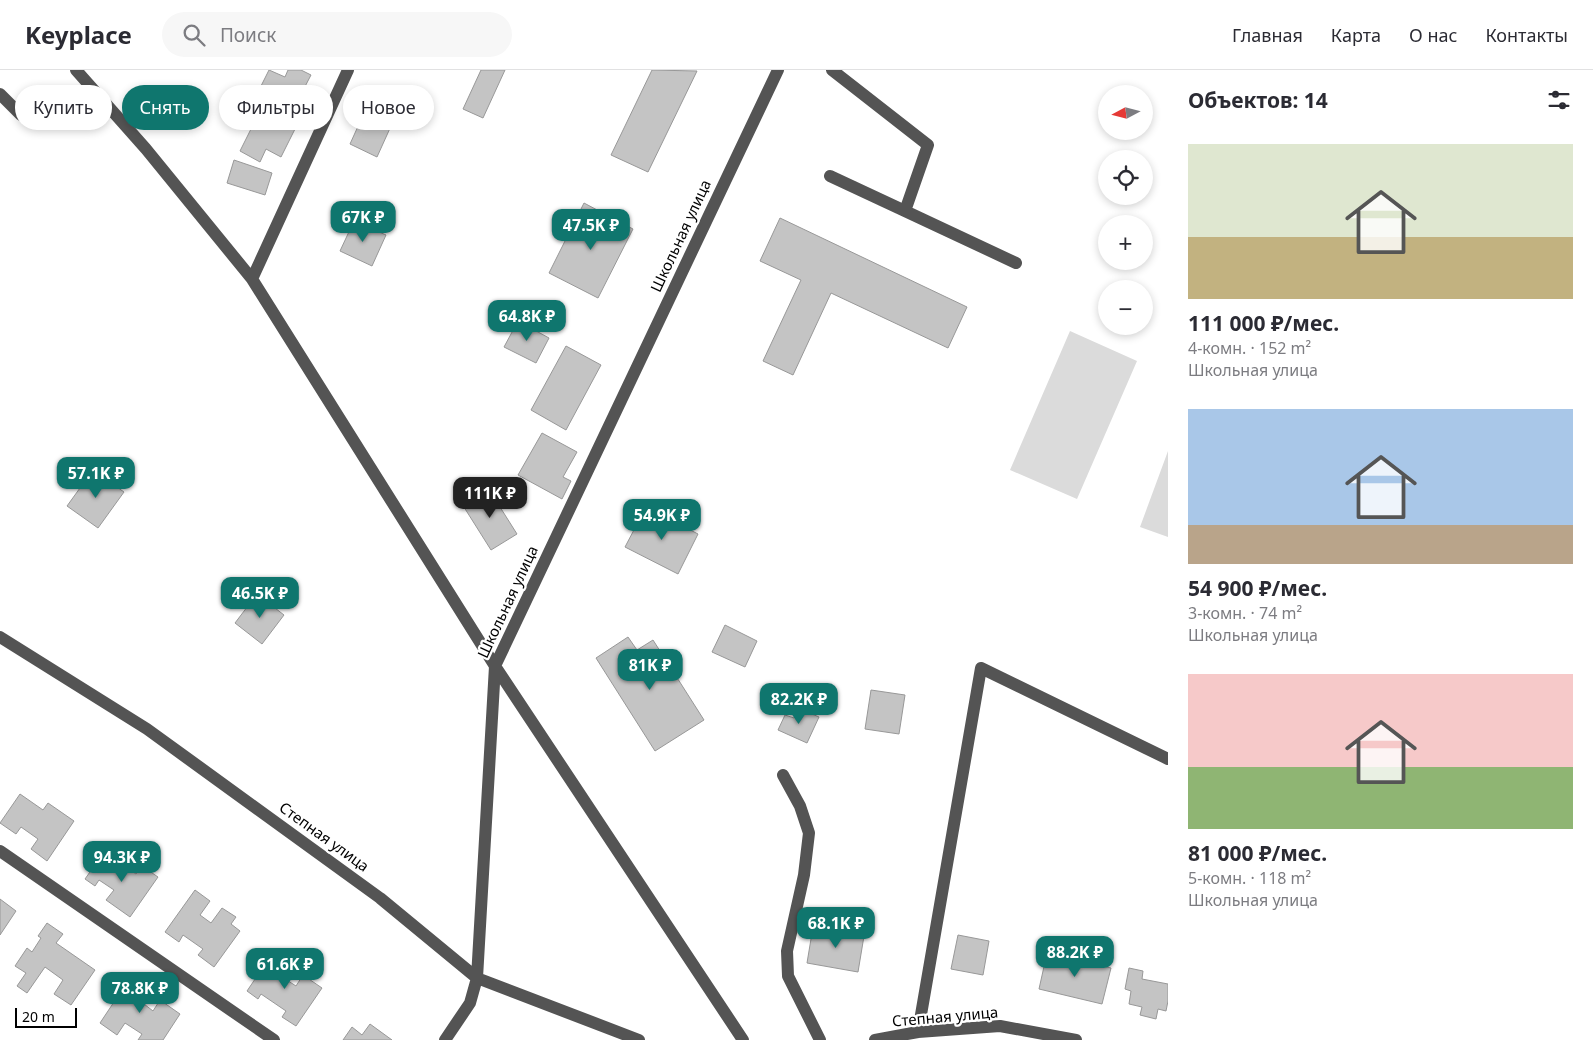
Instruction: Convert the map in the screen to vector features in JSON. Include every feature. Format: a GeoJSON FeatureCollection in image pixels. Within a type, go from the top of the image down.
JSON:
{"type":"FeatureCollection","features":[{"type":"Feature","properties":{"kind":"street"},"geometry":{"type":"LineString","coordinates":[[76,70],[146,149],[252,279],[495,666],[744,1040]]}},
{"type":"Feature","properties":{"kind":"street"},"geometry":{"type":"LineString","coordinates":[[252,279],[348,70]]}},
{"type":"Feature","properties":{"kind":"street","name":"Школьная улица"},"geometry":{"type":"LineString","coordinates":[[445,1040],[470,1003],[477,978],[495,666],[778,70]]}},
{"type":"Feature","properties":{"kind":"street"},"geometry":{"type":"LineString","coordinates":[[832,70],[928,145],[905,211]]}},
{"type":"Feature","properties":{"kind":"street"},"geometry":{"type":"LineString","coordinates":[[0,94],[15,109]]}},
{"type":"Feature","properties":{"kind":"street"},"geometry":{"type":"LineString","coordinates":[[830,176],[1016,263]]}},
{"type":"Feature","properties":{"kind":"street","name":"Степная улица"},"geometry":{"type":"LineString","coordinates":[[0,636],[147,729],[380,898],[477,978],[638,1040]]}},
{"type":"Feature","properties":{"kind":"street"},"geometry":{"type":"LineString","coordinates":[[918,1032],[981,668],[1168,759]]}},
{"type":"Feature","properties":{"kind":"street"},"geometry":{"type":"LineString","coordinates":[[783,775],[800,806],[809,833],[804,875],[787,951],[788,976],[820,1040]]}},
{"type":"Feature","properties":{"kind":"street"},"geometry":{"type":"LineString","coordinates":[[0,851],[274,1040]]}},
{"type":"Feature","properties":{"kind":"street","name":"Степная улица"},"geometry":{"type":"LineString","coordinates":[[875,1040],[918,1032],[1000,1026],[1076,1040]]}},
{"type":"Feature","properties":{"kind":"shaded area"},"geometry":{"type":"Polygon","coordinates":[[[1070,331],[1137,361],[1077,499],[1010,470],[1070,331]]]}},
{"type":"Feature","properties":{"kind":"shaded area"},"geometry":{"type":"Polygon","coordinates":[[[1168,451],[1168,537],[1140,527],[1168,451]]]}},
{"type":"Feature","properties":{"kind":"building"},"geometry":{"type":"Polygon","coordinates":[[[269,70],[285,77],[288,70],[301,70],[311,75],[306,85],[262,85],[269,70]]]}},
{"type":"Feature","properties":{"kind":"building"},"geometry":{"type":"Polygon","coordinates":[[[481,70],[505,70],[483,118],[463,109],[481,70]]]}},
{"type":"Feature","properties":{"kind":"building"},"geometry":{"type":"Polygon","coordinates":[[[652,70],[697,71],[648,172],[611,155],[652,70]]]}},
{"type":"Feature","properties":{"kind":"building"},"geometry":{"type":"Polygon","coordinates":[[[250,130],[294,130],[281,157],[266,149],[260,162],[240,151],[250,130]]]}},
{"type":"Feature","properties":{"kind":"building"},"geometry":{"type":"Polygon","coordinates":[[[356,130],[389,130],[377,157],[350,144],[356,130]]]}},
{"type":"Feature","properties":{"kind":"building"},"geometry":{"type":"Polygon","coordinates":[[[234,160],[272,173],[265,195],[227,183],[234,160]]]}},
{"type":"Feature","properties":{"kind":"building"},"geometry":{"type":"Polygon","coordinates":[[[584,203],[633,229],[598,298],[549,273],[584,203]]]}},
{"type":"Feature","properties":{"kind":"building"},"geometry":{"type":"Polygon","coordinates":[[[780,218],[967,307],[948,348],[831,293],[793,375],[763,361],[801,280],[760,261],[780,218]]]}},
{"type":"Feature","properties":{"kind":"building"},"geometry":{"type":"Polygon","coordinates":[[[354,221],[386,235],[372,266],[340,251],[354,221]]]}},
{"type":"Feature","properties":{"kind":"building"},"geometry":{"type":"Polygon","coordinates":[[[518,321],[549,338],[536,363],[504,347],[518,321]]]}},
{"type":"Feature","properties":{"kind":"building"},"geometry":{"type":"Polygon","coordinates":[[[566,346],[601,365],[566,430],[531,410],[566,346]]]}},
{"type":"Feature","properties":{"kind":"building"},"geometry":{"type":"Polygon","coordinates":[[[542,433],[577,452],[563,477],[571,481],[562,499],[518,475],[542,433]]]}},
{"type":"Feature","properties":{"kind":"building"},"geometry":{"type":"Polygon","coordinates":[[[93,470],[124,492],[98,528],[67,506],[93,470]]]}},
{"type":"Feature","properties":{"kind":"building"},"geometry":{"type":"Polygon","coordinates":[[[488,488],[517,534],[491,550],[462,504],[488,488]]]}},
{"type":"Feature","properties":{"kind":"building"},"geometry":{"type":"Polygon","coordinates":[[[646,507],[698,534],[678,574],[625,547],[646,507]]]}},
{"type":"Feature","properties":{"kind":"building"},"geometry":{"type":"Polygon","coordinates":[[[257,594],[284,615],[262,644],[235,623],[257,594]]]}},
{"type":"Feature","properties":{"kind":"building"},"geometry":{"type":"Polygon","coordinates":[[[725,625],[757,641],[745,667],[712,652],[725,625]]]}},
{"type":"Feature","properties":{"kind":"building"},"geometry":{"type":"Polygon","coordinates":[[[628,637],[637,650],[653,640],[704,720],[655,751],[596,658],[628,637]]]}},
{"type":"Feature","properties":{"kind":"building"},"geometry":{"type":"Polygon","coordinates":[[[871,690],[905,695],[899,734],[865,729],[871,690]]]}},
{"type":"Feature","properties":{"kind":"building"},"geometry":{"type":"Polygon","coordinates":[[[798,708],[819,717],[807,743],[778,730],[785,715],[794,718],[798,708]]]}},
{"type":"Feature","properties":{"kind":"building"},"geometry":{"type":"Polygon","coordinates":[[[20,794],[43,810],[48,803],[74,821],[47,861],[31,849],[38,839],[21,827],[16,834],[0,823],[20,794]]]}},
{"type":"Feature","properties":{"kind":"building"},"geometry":{"type":"Polygon","coordinates":[[[104,852],[136,874],[142,866],[158,877],[130,917],[106,900],[114,890],[99,880],[95,886],[85,879],[104,852]]]}},
{"type":"Feature","properties":{"kind":"building"},"geometry":{"type":"Polygon","coordinates":[[[195,890],[210,901],[200,915],[211,923],[222,908],[236,917],[231,924],[240,931],[214,967],[198,955],[203,949],[183,935],[179,942],[165,932],[195,890]]]}},
{"type":"Feature","properties":{"kind":"building"},"geometry":{"type":"Polygon","coordinates":[[[0,899],[16,911],[0,935],[0,899]]]}},
{"type":"Feature","properties":{"kind":"building"},"geometry":{"type":"Polygon","coordinates":[[[47,923],[63,934],[56,943],[95,970],[71,1005],[54,994],[63,980],[45,967],[27,993],[17,986],[26,973],[15,966],[27,948],[32,952],[41,938],[38,936],[47,923]]]}},
{"type":"Feature","properties":{"kind":"building"},"geometry":{"type":"Polygon","coordinates":[[[813,927],[864,936],[858,972],[807,963],[813,927]]]}},
{"type":"Feature","properties":{"kind":"building"},"geometry":{"type":"Polygon","coordinates":[[[958,935],[989,941],[983,975],[951,969],[958,935]]]}},
{"type":"Feature","properties":{"kind":"building"},"geometry":{"type":"Polygon","coordinates":[[[1047,953],[1111,968],[1102,1004],[1039,989],[1047,953]]]}},
{"type":"Feature","properties":{"kind":"building"},"geometry":{"type":"Polygon","coordinates":[[[272,954],[290,966],[282,977],[296,986],[303,975],[322,988],[296,1026],[282,1017],[286,1011],[261,994],[258,999],[247,991],[272,954]]]}},
{"type":"Feature","properties":{"kind":"building"},"geometry":{"type":"Polygon","coordinates":[[[1129,968],[1143,971],[1142,979],[1168,984],[1166,1011],[1158,1009],[1156,1019],[1140,1015],[1142,1007],[1129,1004],[1131,991],[1125,989],[1129,968]]]}},
{"type":"Feature","properties":{"kind":"building"},"geometry":{"type":"Polygon","coordinates":[[[130,978],[152,992],[144,1004],[153,1011],[160,1000],[180,1014],[163,1040],[138,1040],[142,1034],[125,1023],[117,1035],[100,1023],[130,978]]]}},
{"type":"Feature","properties":{"kind":"building"},"geometry":{"type":"Polygon","coordinates":[[[370,1024],[392,1040],[343,1040],[352,1027],[362,1035],[370,1024]]]}}]}
